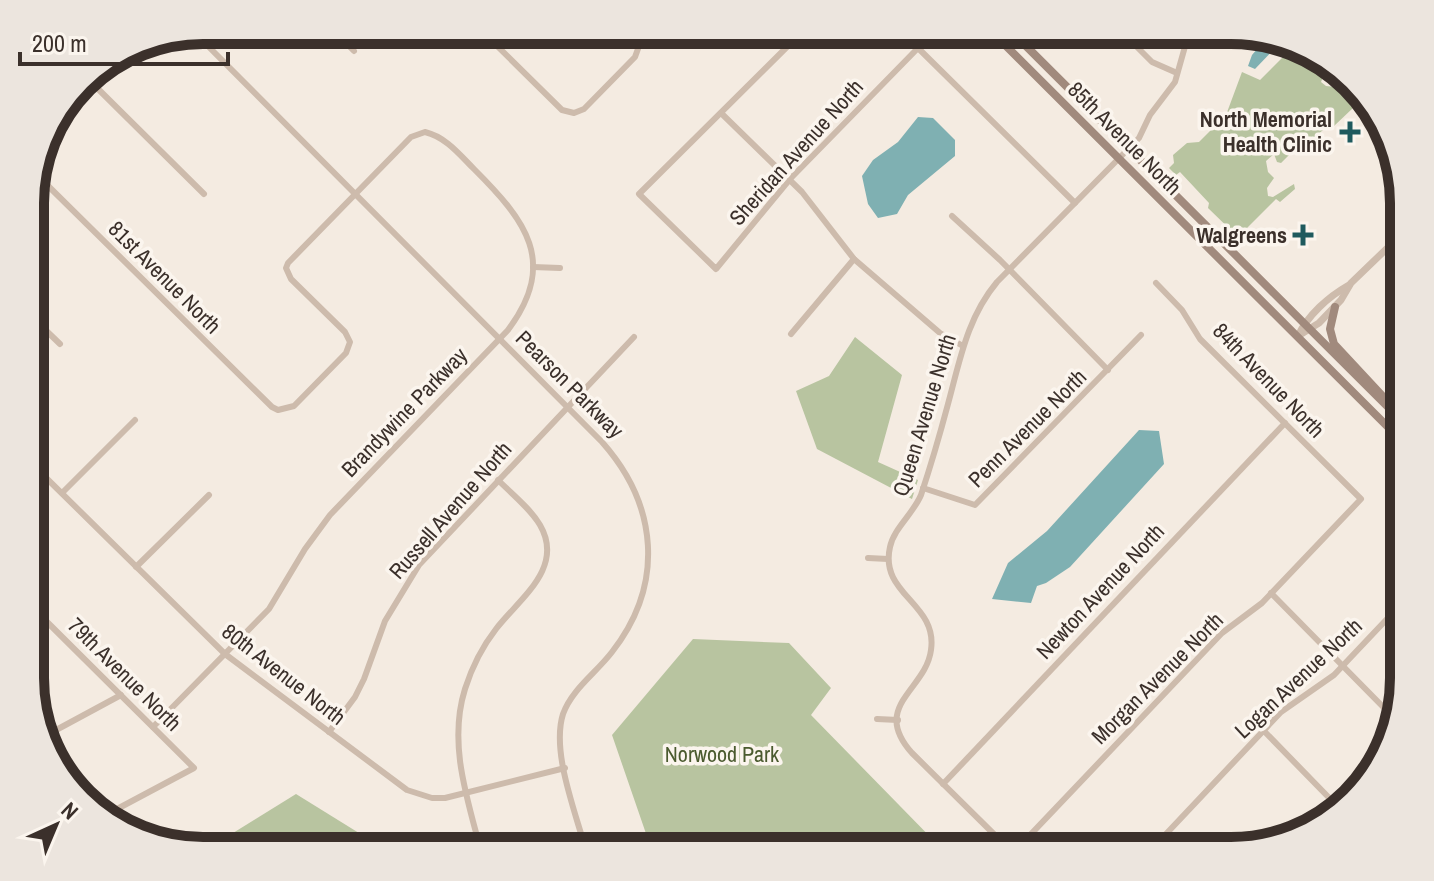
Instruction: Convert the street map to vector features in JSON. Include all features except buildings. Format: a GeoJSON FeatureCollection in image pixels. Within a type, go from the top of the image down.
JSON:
{"type":"FeatureCollection","features":[{"type":"Feature","properties":{"kind":"main road","name":"85th Avenue North"},"geometry":{"type":"LineString","coordinates":[[1004,44],[1390,429]]}},
{"type":"Feature","properties":{"kind":"main road","name":"85th Avenue North"},"geometry":{"type":"LineString","coordinates":[[1024,44],[1390,407]]}},
{"type":"Feature","properties":{"kind":"main road"},"geometry":{"type":"LineString","coordinates":[[1335,307],[1330,329],[1334,344],[1390,402]]}},
{"type":"Feature","properties":{"kind":"street","name":"Pearson Parkway"},"geometry":{"type":"LineString","coordinates":[[206,44],[568,407],[602,442],[628,476],[644,516],[649,559],[646,580],[633,621],[608,657],[571,699],[564,713],[560,743],[582,837]]}},
{"type":"Feature","properties":{"kind":"street"},"geometry":{"type":"LineString","coordinates":[[347,44],[354,51]]}},
{"type":"Feature","properties":{"kind":"street"},"geometry":{"type":"LineString","coordinates":[[495,44],[562,110],[574,113],[584,109],[635,57],[638,44]]}},
{"type":"Feature","properties":{"kind":"street"},"geometry":{"type":"LineString","coordinates":[[788,44],[721,113],[790,179],[854,259],[940,333],[963,346]]}},
{"type":"Feature","properties":{"kind":"street"},"geometry":{"type":"LineString","coordinates":[[1134,44],[1152,62],[1177,73]]}},
{"type":"Feature","properties":{"kind":"street","name":"Queen Avenue North"},"geometry":{"type":"LineString","coordinates":[[888,559],[891,541],[917,505],[963,346],[978,308],[1009,270],[1139,138],[1150,115],[1175,82],[1186,44]]}},
{"type":"Feature","properties":{"kind":"street","name":"Sheridan Avenue North"},"geometry":{"type":"LineString","coordinates":[[721,113],[639,194],[716,269],[790,179],[918,48],[1075,203]]}},
{"type":"Feature","properties":{"kind":"street"},"geometry":{"type":"LineString","coordinates":[[95,86],[204,194]]}},
{"type":"Feature","properties":{"kind":"street","name":"Brandywine Parkway"},"geometry":{"type":"LineString","coordinates":[[153,727],[269,609],[305,549],[330,515],[500,339],[525,304],[533,267],[529,241],[515,212],[445,141],[425,132],[405,141],[354,194]]}},
{"type":"Feature","properties":{"kind":"street","name":"81st Avenue North"},"geometry":{"type":"LineString","coordinates":[[45,183],[272,407],[285,410],[294,406],[349,348],[350,342],[345,332],[291,279],[286,268],[290,259],[354,194]]}},
{"type":"Feature","properties":{"kind":"street"},"geometry":{"type":"LineString","coordinates":[[952,216],[1108,370]]}},
{"type":"Feature","properties":{"kind":"street"},"geometry":{"type":"LineString","coordinates":[[1307,327],[1335,307],[1351,283],[1390,245]]}},
{"type":"Feature","properties":{"kind":"street"},"geometry":{"type":"LineString","coordinates":[[791,334],[854,259]]}},
{"type":"Feature","properties":{"kind":"street"},"geometry":{"type":"LineString","coordinates":[[533,267],[560,268]]}},
{"type":"Feature","properties":{"kind":"street","name":"84th Avenue North"},"geometry":{"type":"LineString","coordinates":[[1156,283],[1182,310],[1200,339],[1361,499]]}},
{"type":"Feature","properties":{"kind":"street"},"geometry":{"type":"LineString","coordinates":[[1298,336],[1334,293],[1351,283]]}},
{"type":"Feature","properties":{"kind":"street"},"geometry":{"type":"LineString","coordinates":[[44,329],[60,344]]}},
{"type":"Feature","properties":{"kind":"street","name":"Penn Avenue North"},"geometry":{"type":"LineString","coordinates":[[923,488],[975,505],[1141,335]]}},
{"type":"Feature","properties":{"kind":"street","name":"Russell Avenue North"},"geometry":{"type":"LineString","coordinates":[[329,732],[359,688],[385,621],[407,583],[433,549],[634,337]]}},
{"type":"Feature","properties":{"kind":"street"},"geometry":{"type":"LineString","coordinates":[[62,493],[135,420]]}},
{"type":"Feature","properties":{"kind":"street","name":"Newton Avenue North"},"geometry":{"type":"LineString","coordinates":[[943,784],[1285,423]]}},
{"type":"Feature","properties":{"kind":"street","name":"80th Avenue North"},"geometry":{"type":"LineString","coordinates":[[44,476],[225,654],[407,790],[432,798],[466,793],[565,768]]}},
{"type":"Feature","properties":{"kind":"street"},"geometry":{"type":"LineString","coordinates":[[477,837],[458,743],[465,688],[484,644],[534,587],[545,568],[547,556],[539,523],[498,480]]}},
{"type":"Feature","properties":{"kind":"street"},"geometry":{"type":"LineString","coordinates":[[136,567],[209,495]]}},
{"type":"Feature","properties":{"kind":"street","name":"Morgan Avenue North"},"geometry":{"type":"LineString","coordinates":[[1026,837],[1222,633],[1271,593],[1361,499]]}},
{"type":"Feature","properties":{"kind":"street"},"geometry":{"type":"LineString","coordinates":[[868,558],[888,559],[895,584],[926,619],[932,642],[927,667],[903,696],[898,720],[901,738],[912,753],[998,837]]}},
{"type":"Feature","properties":{"kind":"street"},"geometry":{"type":"LineString","coordinates":[[1271,593],[1387,710]]}},
{"type":"Feature","properties":{"kind":"street","name":"Logan Avenue North"},"geometry":{"type":"LineString","coordinates":[[1163,837],[1292,703],[1315,691],[1390,616]]}},
{"type":"Feature","properties":{"kind":"street","name":"79th Avenue North"},"geometry":{"type":"LineString","coordinates":[[44,619],[194,768],[115,810]]}},
{"type":"Feature","properties":{"kind":"street"},"geometry":{"type":"LineString","coordinates":[[53,732],[121,695]]}},
{"type":"Feature","properties":{"kind":"street"},"geometry":{"type":"LineString","coordinates":[[877,719],[898,720]]}},
{"type":"Feature","properties":{"kind":"street"},"geometry":{"type":"LineString","coordinates":[[1264,731],[1332,801]]}},
{"type":"Feature","properties":{"kind":"green space"},"geometry":{"type":"Polygon","coordinates":[[[1286,54],[1324,74],[1321,82],[1336,87],[1353,108],[1334,126],[1326,127],[1303,149],[1292,152],[1281,163],[1277,162],[1274,154],[1266,161],[1268,172],[1274,178],[1267,188],[1268,196],[1273,197],[1294,184],[1295,189],[1280,202],[1276,199],[1247,228],[1251,234],[1243,242],[1208,208],[1209,203],[1180,172],[1176,175],[1169,168],[1174,163],[1173,155],[1187,143],[1199,142],[1226,115],[1242,72],[1260,80],[1286,54]]]}},
{"type":"Feature","properties":{"kind":"green space"},"geometry":{"type":"Polygon","coordinates":[[[855,337],[902,375],[878,462],[918,480],[912,499],[817,449],[796,391],[829,376],[855,337]]]}},
{"type":"Feature","properties":{"kind":"green space","name":"Norwood Park"},"geometry":{"type":"Polygon","coordinates":[[[693,639],[789,643],[831,688],[811,715],[930,837],[647,837],[612,735],[693,639]]]}},
{"type":"Feature","properties":{"kind":"green space"},"geometry":{"type":"Polygon","coordinates":[[[296,794],[365,837],[227,837],[296,794]]]}},
{"type":"Feature","properties":{"kind":"water"},"geometry":{"type":"Polygon","coordinates":[[[1258,48],[1274,50],[1255,69],[1248,66],[1258,48]]]}},
{"type":"Feature","properties":{"kind":"water"},"geometry":{"type":"Polygon","coordinates":[[[918,117],[933,118],[955,140],[955,156],[908,195],[897,214],[878,218],[868,204],[862,176],[873,160],[898,142],[918,117]]]}},
{"type":"Feature","properties":{"kind":"water"},"geometry":{"type":"Polygon","coordinates":[[[1139,430],[1159,431],[1164,464],[1070,567],[1037,586],[1031,603],[992,599],[1008,563],[1047,531],[1139,430]]]}},
{"type":"Feature","properties":{"kind":"place","name":"North Memorial Health Clinic"},"geometry":{"type":"Point","coordinates":[1350,132]}},
{"type":"Feature","properties":{"kind":"place","name":"Walgreens"},"geometry":{"type":"Point","coordinates":[1303,235]}}]}
